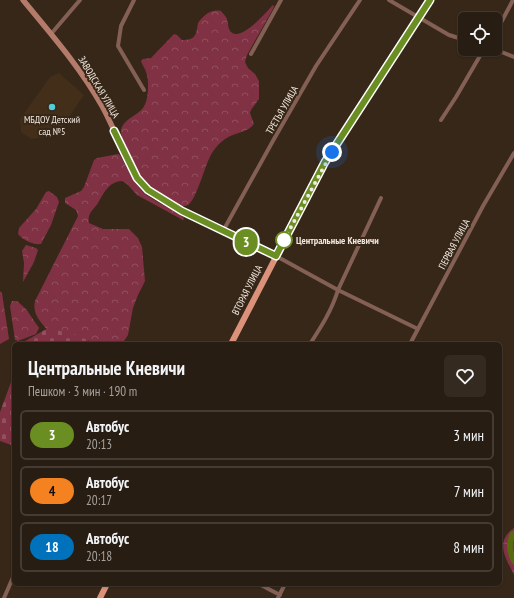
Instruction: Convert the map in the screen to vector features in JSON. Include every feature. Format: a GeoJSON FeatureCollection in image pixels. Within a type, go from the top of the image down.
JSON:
{"type":"FeatureCollection","features":[{"type":"Feature","properties":{"kind":"main road","name":"ВТОРАЯ УЛИЦА"},"geometry":{"type":"LineString","coordinates":[[232,342],[325,162],[430,0]]}},
{"type":"Feature","properties":{"kind":"main road"},"geometry":{"type":"LineString","coordinates":[[100,598],[106,586]]}},
{"type":"Feature","properties":{"kind":"street","name":"ЗАВОДСКАЯ УЛИЦА"},"geometry":{"type":"LineString","coordinates":[[23,0],[78,69],[107,115],[132,169],[142,184],[161,199],[276,256]]}},
{"type":"Feature","properties":{"kind":"street"},"geometry":{"type":"LineString","coordinates":[[51,34],[80,0]]}},
{"type":"Feature","properties":{"kind":"street"},"geometry":{"type":"LineString","coordinates":[[134,0],[121,26],[118,46],[144,90]]}},
{"type":"Feature","properties":{"kind":"street"},"geometry":{"type":"LineString","coordinates":[[251,54],[281,0]]}},
{"type":"Feature","properties":{"kind":"street","name":"ТРЕТЬЯ УЛИЦА"},"geometry":{"type":"LineString","coordinates":[[223,231],[316,66],[360,0]]}},
{"type":"Feature","properties":{"kind":"street"},"geometry":{"type":"LineString","coordinates":[[389,0],[419,19],[449,35],[458,38]]}},
{"type":"Feature","properties":{"kind":"street"},"geometry":{"type":"LineString","coordinates":[[502,21],[513,0]]}},
{"type":"Feature","properties":{"kind":"street"},"geometry":{"type":"LineString","coordinates":[[502,52],[514,57]]}},
{"type":"Feature","properties":{"kind":"street"},"geometry":{"type":"LineString","coordinates":[[441,120],[480,56]]}},
{"type":"Feature","properties":{"kind":"street","name":"ПЕРВАЯ УЛИЦА"},"geometry":{"type":"LineString","coordinates":[[411,342],[483,206],[514,153]]}},
{"type":"Feature","properties":{"kind":"street"},"geometry":{"type":"LineString","coordinates":[[311,342],[335,301],[338,290],[381,198]]}},
{"type":"Feature","properties":{"kind":"street"},"geometry":{"type":"LineString","coordinates":[[276,256],[338,290],[418,329]]}},
{"type":"Feature","properties":{"kind":"street"},"geometry":{"type":"LineString","coordinates":[[4,598],[12,580]]}},
{"type":"Feature","properties":{"kind":"street"},"geometry":{"type":"LineString","coordinates":[[262,586],[279,597],[284,586]]}},
{"type":"Feature","properties":{"kind":"shaded area","name":"МБДОУ Детский сад №5"},"geometry":{"type":"Polygon","coordinates":[[[59,73],[84,95],[57,135],[31,139],[21,132],[20,119],[50,77],[59,73]]]}},
{"type":"Feature","properties":{"kind":"green space"},"geometry":{"type":"Polygon","coordinates":[[[273,5],[273,9],[247,55],[245,62],[259,81],[259,99],[250,113],[254,124],[247,130],[230,136],[218,145],[209,158],[195,196],[188,205],[184,206],[175,203],[146,184],[132,162],[122,138],[121,132],[124,124],[143,108],[146,101],[148,78],[141,61],[143,59],[151,58],[174,34],[182,40],[193,38],[196,34],[198,23],[205,15],[211,12],[221,11],[227,18],[230,31],[234,34],[240,33],[253,25],[273,5]]]}},
{"type":"Feature","properties":{"kind":"green space"},"geometry":{"type":"Polygon","coordinates":[[[118,154],[120,155],[133,179],[145,194],[184,218],[183,220],[137,195],[127,184],[122,181],[113,183],[110,186],[91,212],[89,223],[103,229],[129,229],[138,238],[142,247],[145,281],[133,308],[128,335],[123,342],[94,342],[49,332],[40,321],[34,306],[35,301],[78,216],[76,210],[65,203],[65,198],[81,191],[84,187],[94,160],[97,158],[118,154]]]}},
{"type":"Feature","properties":{"kind":"green space"},"geometry":{"type":"Polygon","coordinates":[[[49,191],[57,197],[59,202],[51,225],[41,244],[31,243],[18,234],[19,228],[36,209],[46,192],[49,191]]]}},
{"type":"Feature","properties":{"kind":"green space"},"geometry":{"type":"Polygon","coordinates":[[[26,245],[38,250],[34,262],[23,282],[24,263],[22,251],[26,245]]]}},
{"type":"Feature","properties":{"kind":"green space"},"geometry":{"type":"Polygon","coordinates":[[[0,291],[2,293],[9,339],[0,344],[0,291]]]}},
{"type":"Feature","properties":{"kind":"green space"},"geometry":{"type":"Polygon","coordinates":[[[12,301],[17,301],[26,309],[39,328],[36,334],[18,341],[15,340],[10,306],[12,301]]]}},
{"type":"Feature","properties":{"kind":"green space"},"geometry":{"type":"Polygon","coordinates":[[[48,328],[77,335],[92,342],[24,342],[48,328]]]}},
{"type":"Feature","properties":{"kind":"green space"},"geometry":{"type":"Polygon","coordinates":[[[12,379],[12,445],[0,441],[0,412],[12,379]]]}},
{"type":"Feature","properties":{"kind":"green space"},"geometry":{"type":"Polygon","coordinates":[[[514,528],[514,575],[505,556],[503,545],[504,539],[514,528]]]}},
{"type":"Feature","properties":{"kind":"waterway"},"geometry":{"type":"LineString","coordinates":[[514,534],[510,541],[511,554],[514,561]]}},
{"type":"Feature","properties":{"kind":"bus line","name":"3"},"geometry":{"type":"LineString","coordinates":[[114,131],[137,178],[148,190],[182,211],[276,256],[325,162],[430,0]]}},
{"type":"Feature","properties":{"kind":"place","name":"МБДОУ Детский сад №5"},"geometry":{"type":"Point","coordinates":[52,107]}},
{"type":"Feature","properties":{"kind":"place","name":"Центральные Кневичи"},"geometry":{"type":"Point","coordinates":[284,240]}},
{"type":"Feature","properties":{"kind":"route"},"geometry":{"type":"LineString","coordinates":[[284,240],[325,162],[332,152]]}}]}
